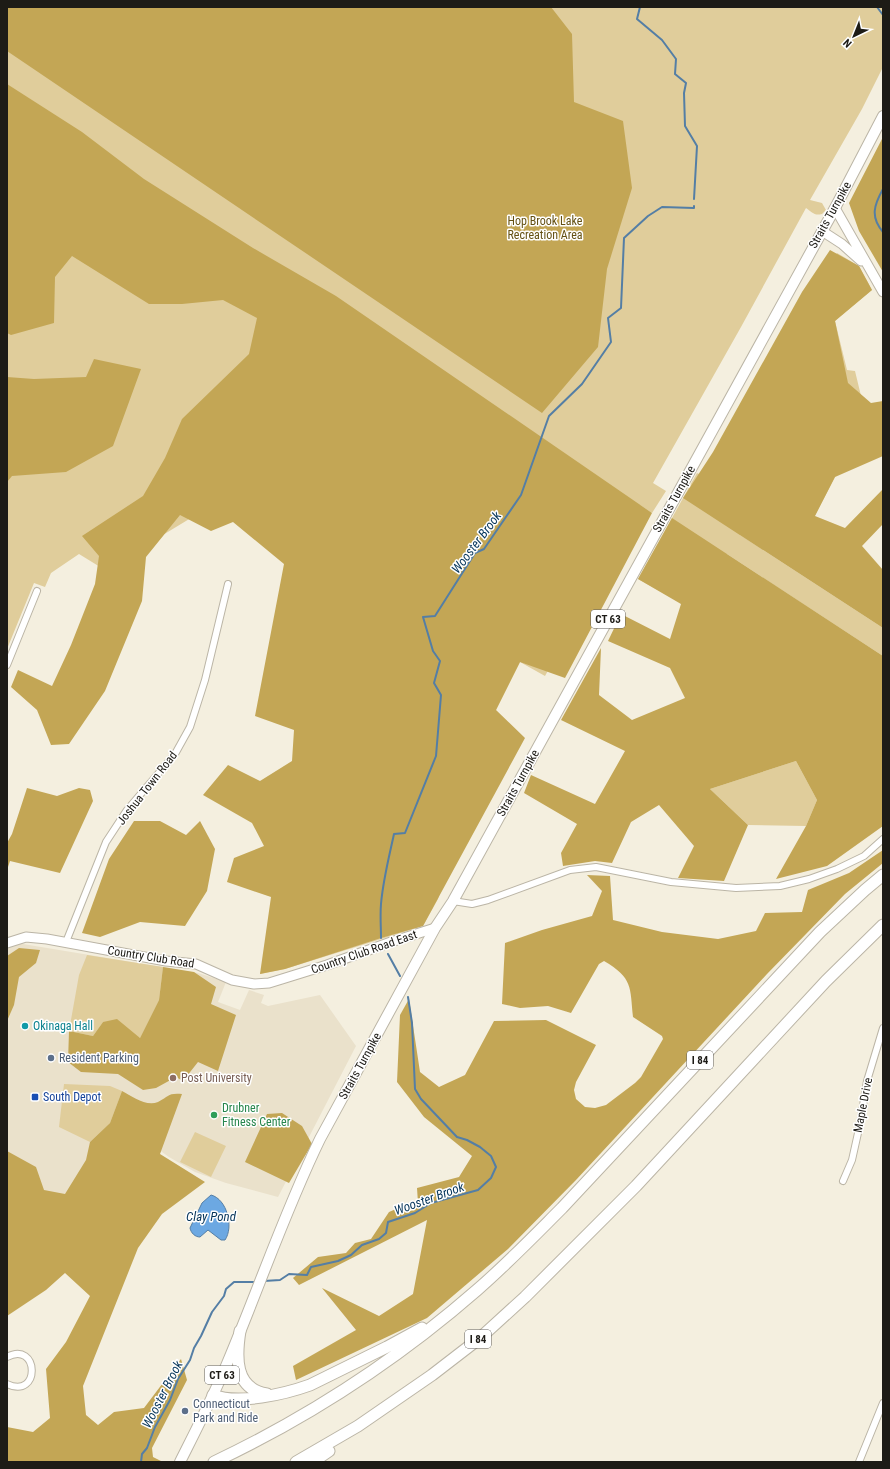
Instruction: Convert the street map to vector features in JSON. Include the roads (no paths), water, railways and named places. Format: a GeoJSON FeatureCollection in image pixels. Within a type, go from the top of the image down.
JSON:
{"type":"FeatureCollection","features":[{"type":"Feature","properties":{"kind":"highway","name":"I 84"},"geometry":{"type":"LineString","coordinates":[[214,1462],[288,1424],[362,1378],[410,1345],[478,1289],[521,1250],[562,1208],[810,943],[883,875]]}},
{"type":"Feature","properties":{"kind":"highway","name":"I 84"},"geometry":{"type":"LineString","coordinates":[[296,1462],[358,1426],[408,1393],[480,1338],[547,1277],[636,1186],[826,981],[883,925]]}},
{"type":"Feature","properties":{"kind":"highway"},"geometry":{"type":"LineString","coordinates":[[213,1395],[226,1398],[257,1398],[285,1393],[310,1385],[403,1339],[431,1322],[478,1289]]}},
{"type":"Feature","properties":{"kind":"highway"},"geometry":{"type":"LineString","coordinates":[[240,1331],[238,1359],[240,1374],[244,1381],[249,1387],[260,1393],[285,1393]]}},
{"type":"Feature","properties":{"kind":"highway"},"geometry":{"type":"LineString","coordinates":[[313,1462],[408,1393]]}},
{"type":"Feature","properties":{"kind":"main road","name":"Straits Turnpike"},"geometry":{"type":"LineString","coordinates":[[180,1462],[213,1395],[317,1145],[435,928],[453,901],[835,208],[883,116]]}},
{"type":"Feature","properties":{"kind":"street"},"geometry":{"type":"LineString","coordinates":[[835,208],[883,292]]}},
{"type":"Feature","properties":{"kind":"street"},"geometry":{"type":"LineString","coordinates":[[822,231],[842,244],[868,267]]}},
{"type":"Feature","properties":{"kind":"street","name":"Joshua Town Road"},"geometry":{"type":"LineString","coordinates":[[66,942],[106,842],[127,810],[175,754],[190,727],[205,680],[228,584]]}},
{"type":"Feature","properties":{"kind":"street"},"geometry":{"type":"LineString","coordinates":[[7,665],[37,591]]}},
{"type":"Feature","properties":{"kind":"street"},"geometry":{"type":"LineString","coordinates":[[453,901],[472,904],[488,900],[570,870],[596,867],[671,882],[736,888],[780,886],[809,879],[837,869],[864,856],[883,839]]}},
{"type":"Feature","properties":{"kind":"street","name":"Country Club Road East"},"geometry":{"type":"LineString","coordinates":[[293,976],[435,928]]}},
{"type":"Feature","properties":{"kind":"street","name":"Country Club Road"},"geometry":{"type":"LineString","coordinates":[[7,943],[22,938],[32,937],[66,942],[166,961],[196,964],[232,980],[250,984],[273,982],[293,976]]}},
{"type":"Feature","properties":{"kind":"street","name":"Maple Drive"},"geometry":{"type":"LineString","coordinates":[[843,1181],[852,1160],[867,1081],[883,1028]]}},
{"type":"Feature","properties":{"kind":"street"},"geometry":{"type":"LineString","coordinates":[[7,1357],[13,1354],[23,1356],[31,1363],[33,1374],[31,1379],[23,1386],[17,1387],[7,1384]]}},
{"type":"Feature","properties":{"kind":"street"},"geometry":{"type":"LineString","coordinates":[[859,1462],[883,1404]]}},
{"type":"Feature","properties":{"kind":"water","name":"Clay Pond"},"geometry":{"type":"Polygon","coordinates":[[[211,1195],[221,1202],[227,1214],[229,1228],[225,1240],[221,1240],[208,1230],[198,1237],[192,1233],[190,1228],[202,1203],[211,1195]]]}},
{"type":"Feature","properties":{"kind":"waterway","name":"Wooster Brook"},"geometry":{"type":"LineString","coordinates":[[640,7],[637,19],[662,40],[676,59],[675,74],[686,83],[684,93],[685,126],[697,146],[694,199]]}},
{"type":"Feature","properties":{"kind":"waterway"},"geometry":{"type":"LineString","coordinates":[[877,7],[883,15]]}},
{"type":"Feature","properties":{"kind":"waterway"},"geometry":{"type":"LineString","coordinates":[[883,189],[877,200],[875,211],[876,221],[883,232]]}},
{"type":"Feature","properties":{"kind":"waterway","name":"Wooster Brook"},"geometry":{"type":"LineString","coordinates":[[381,938],[382,895],[394,834],[405,833],[436,756],[441,695],[434,683],[440,661],[433,651],[423,617],[435,616],[475,553],[484,549],[521,495],[549,416],[582,384],[611,342],[608,318],[621,308],[624,238],[648,216],[662,207],[694,208],[694,206]]}},
{"type":"Feature","properties":{"kind":"waterway","name":"Wooster Brook"},"geometry":{"type":"LineString","coordinates":[[388,954],[400,976]]}},
{"type":"Feature","properties":{"kind":"waterway","name":"Wooster Brook"},"geometry":{"type":"LineString","coordinates":[[264,1281],[280,1280],[289,1274],[307,1275],[311,1267],[338,1261],[351,1255],[362,1245],[379,1239],[386,1233],[388,1222],[415,1213],[431,1203],[478,1190],[491,1178],[496,1167],[491,1156],[480,1147],[467,1140],[457,1137],[421,1099],[415,1089],[412,1023],[408,997]]}},
{"type":"Feature","properties":{"kind":"waterway","name":"Wooster Brook"},"geometry":{"type":"LineString","coordinates":[[141,1462],[142,1454],[147,1448],[155,1427],[170,1400],[178,1379],[190,1360],[194,1348],[212,1312],[224,1296],[226,1289],[234,1282],[255,1282]]}},
{"type":"Feature","properties":{"kind":"place","name":"Okinaga Hall"},"geometry":{"type":"Point","coordinates":[25,1026]}},
{"type":"Feature","properties":{"kind":"place","name":"Resident Parking"},"geometry":{"type":"Point","coordinates":[51,1058]}},
{"type":"Feature","properties":{"kind":"place","name":"Post University"},"geometry":{"type":"Point","coordinates":[173,1078]}},
{"type":"Feature","properties":{"kind":"place","name":"South Depot"},"geometry":{"type":"Point","coordinates":[35,1097]}},
{"type":"Feature","properties":{"kind":"place","name":"Drubner Fitness Center"},"geometry":{"type":"Point","coordinates":[214,1115]}},
{"type":"Feature","properties":{"kind":"place","name":"Connecticut Park and Ride"},"geometry":{"type":"Point","coordinates":[185,1411]}},
{"type":"Feature","properties":{"kind":"park label","name":"Hop Brook Lake Recreation Area"},"geometry":{"type":"Point","coordinates":[545,228]}}]}
